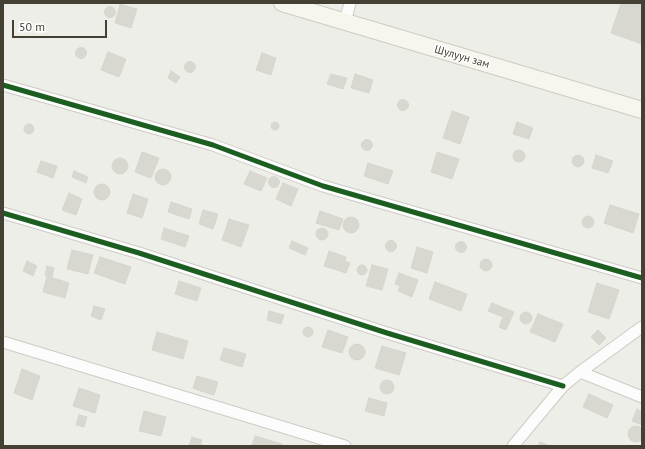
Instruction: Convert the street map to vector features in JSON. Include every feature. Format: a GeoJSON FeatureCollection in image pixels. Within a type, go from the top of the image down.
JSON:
{"type":"FeatureCollection","features":[{"type":"Feature","properties":{"kind":"street","name":"Шулуун зам"},"geometry":{"type":"LineString","coordinates":[[282,3],[642,110]]}},
{"type":"Feature","properties":{"kind":"street"},"geometry":{"type":"LineString","coordinates":[[345,22],[350,3]]}},
{"type":"Feature","properties":{"kind":"street"},"geometry":{"type":"LineString","coordinates":[[3,85],[213,145],[323,186],[642,278]]}},
{"type":"Feature","properties":{"kind":"street"},"geometry":{"type":"LineString","coordinates":[[3,213],[139,253],[386,333],[563,386]]}},
{"type":"Feature","properties":{"kind":"street"},"geometry":{"type":"LineString","coordinates":[[513,446],[563,386],[642,327]]}},
{"type":"Feature","properties":{"kind":"street"},"geometry":{"type":"LineString","coordinates":[[3,342],[345,446]]}},
{"type":"Feature","properties":{"kind":"street"},"geometry":{"type":"LineString","coordinates":[[580,372],[642,397]]}},
{"type":"Feature","properties":{"kind":"building"},"geometry":{"type":"Polygon","coordinates":[[[621,3],[642,3],[642,44],[611,33],[621,3]]]}},
{"type":"Feature","properties":{"kind":"building"},"geometry":{"type":"Polygon","coordinates":[[[120,4],[137,9],[131,28],[115,23],[120,4]]]}},
{"type":"Feature","properties":{"kind":"building"},"geometry":{"type":"Polygon","coordinates":[[[110,6],[114,8],[116,12],[114,16],[110,18],[106,16],[104,12],[106,8],[110,6]]]}},
{"type":"Feature","properties":{"kind":"building"},"geometry":{"type":"Polygon","coordinates":[[[81,47],[85,49],[87,53],[85,57],[81,59],[77,57],[75,53],[77,49],[81,47]]]}},
{"type":"Feature","properties":{"kind":"building"},"geometry":{"type":"Polygon","coordinates":[[[108,52],[126,59],[119,77],[101,70],[108,52]]]}},
{"type":"Feature","properties":{"kind":"building"},"geometry":{"type":"Polygon","coordinates":[[[262,53],[276,58],[271,75],[256,70],[262,53]]]}},
{"type":"Feature","properties":{"kind":"building"},"geometry":{"type":"Polygon","coordinates":[[[190,61],[194,63],[196,67],[194,71],[190,73],[186,71],[184,67],[186,63],[190,61]]]}},
{"type":"Feature","properties":{"kind":"building"},"geometry":{"type":"Polygon","coordinates":[[[171,71],[180,77],[176,83],[168,78],[171,71]]]}},
{"type":"Feature","properties":{"kind":"building"},"geometry":{"type":"Polygon","coordinates":[[[331,74],[347,78],[343,89],[327,84],[331,74]]]}},
{"type":"Feature","properties":{"kind":"building"},"geometry":{"type":"Polygon","coordinates":[[[355,74],[373,80],[369,93],[351,88],[355,74]]]}},
{"type":"Feature","properties":{"kind":"building"},"geometry":{"type":"Polygon","coordinates":[[[401,100],[405,100],[407,101],[407,109],[401,110],[398,107],[398,103],[401,100]]]}},
{"type":"Feature","properties":{"kind":"building"},"geometry":{"type":"Polygon","coordinates":[[[452,111],[469,117],[460,144],[443,138],[452,111]]]}},
{"type":"Feature","properties":{"kind":"building"},"geometry":{"type":"Polygon","coordinates":[[[273,122],[277,122],[279,126],[277,130],[273,130],[271,128],[271,124],[273,122]]]}},
{"type":"Feature","properties":{"kind":"building"},"geometry":{"type":"Polygon","coordinates":[[[517,122],[533,128],[529,139],[513,134],[517,122]]]}},
{"type":"Feature","properties":{"kind":"building"},"geometry":{"type":"Polygon","coordinates":[[[27,124],[31,124],[33,125],[33,133],[27,134],[24,131],[24,127],[27,124]]]}},
{"type":"Feature","properties":{"kind":"building"},"geometry":{"type":"Polygon","coordinates":[[[365,140],[369,140],[371,141],[371,149],[365,150],[362,147],[362,143],[365,140]]]}},
{"type":"Feature","properties":{"kind":"building"},"geometry":{"type":"Polygon","coordinates":[[[519,150],[523,152],[525,156],[523,160],[519,162],[515,160],[513,156],[515,152],[519,150]]]}},
{"type":"Feature","properties":{"kind":"building"},"geometry":{"type":"Polygon","coordinates":[[[142,152],[159,158],[151,178],[135,172],[142,152]]]}},
{"type":"Feature","properties":{"kind":"building"},"geometry":{"type":"Polygon","coordinates":[[[437,152],[459,159],[452,179],[431,172],[437,152]]]}},
{"type":"Feature","properties":{"kind":"building"},"geometry":{"type":"Polygon","coordinates":[[[580,155],[583,156],[583,166],[576,167],[573,166],[572,159],[573,156],[580,155]]]}},
{"type":"Feature","properties":{"kind":"building"},"geometry":{"type":"Polygon","coordinates":[[[596,155],[613,161],[608,173],[592,168],[596,155]]]}},
{"type":"Feature","properties":{"kind":"building"},"geometry":{"type":"Polygon","coordinates":[[[120,158],[126,160],[128,166],[126,172],[120,174],[114,172],[112,166],[114,160],[120,158]]]}},
{"type":"Feature","properties":{"kind":"building"},"geometry":{"type":"Polygon","coordinates":[[[41,161],[57,166],[53,178],[37,172],[41,161]]]}},
{"type":"Feature","properties":{"kind":"building"},"geometry":{"type":"Polygon","coordinates":[[[368,163],[393,171],[388,184],[364,176],[368,163]]]}},
{"type":"Feature","properties":{"kind":"building"},"geometry":{"type":"Polygon","coordinates":[[[163,169],[169,171],[171,177],[169,183],[163,185],[157,183],[155,177],[157,171],[163,169]]]}},
{"type":"Feature","properties":{"kind":"building"},"geometry":{"type":"Polygon","coordinates":[[[74,171],[88,177],[86,183],[72,177],[74,171]]]}},
{"type":"Feature","properties":{"kind":"building"},"geometry":{"type":"Polygon","coordinates":[[[250,171],[267,178],[261,191],[244,184],[250,171]]]}},
{"type":"Feature","properties":{"kind":"building"},"geometry":{"type":"Polygon","coordinates":[[[272,177],[276,177],[278,178],[278,186],[272,187],[269,184],[269,180],[272,177]]]}},
{"type":"Feature","properties":{"kind":"building"},"geometry":{"type":"Polygon","coordinates":[[[283,183],[298,189],[291,206],[276,199],[283,183]]]}},
{"type":"Feature","properties":{"kind":"building"},"geometry":{"type":"Polygon","coordinates":[[[102,184],[108,186],[110,192],[108,198],[102,200],[96,198],[94,192],[96,186],[102,184]]]}},
{"type":"Feature","properties":{"kind":"building"},"geometry":{"type":"Polygon","coordinates":[[[69,193],[82,199],[76,215],[62,210],[69,193]]]}},
{"type":"Feature","properties":{"kind":"building"},"geometry":{"type":"Polygon","coordinates":[[[133,194],[148,199],[142,218],[127,213],[133,194]]]}},
{"type":"Feature","properties":{"kind":"building"},"geometry":{"type":"Polygon","coordinates":[[[171,202],[192,209],[189,219],[168,212],[171,202]]]}},
{"type":"Feature","properties":{"kind":"building"},"geometry":{"type":"Polygon","coordinates":[[[610,205],[639,214],[633,233],[604,223],[610,205]]]}},
{"type":"Feature","properties":{"kind":"building"},"geometry":{"type":"Polygon","coordinates":[[[203,210],[218,214],[213,229],[199,224],[203,210]]]}},
{"type":"Feature","properties":{"kind":"building"},"geometry":{"type":"Polygon","coordinates":[[[320,211],[343,219],[339,230],[316,223],[320,211]]]}},
{"type":"Feature","properties":{"kind":"building"},"geometry":{"type":"Polygon","coordinates":[[[586,216],[590,216],[594,222],[590,228],[586,228],[582,224],[582,220],[586,216]]]}},
{"type":"Feature","properties":{"kind":"building"},"geometry":{"type":"Polygon","coordinates":[[[351,217],[357,219],[359,225],[357,231],[351,233],[345,231],[343,225],[345,219],[351,217]]]}},
{"type":"Feature","properties":{"kind":"building"},"geometry":{"type":"Polygon","coordinates":[[[229,219],[249,225],[241,247],[222,240],[229,219]]]}},
{"type":"Feature","properties":{"kind":"building"},"geometry":{"type":"Polygon","coordinates":[[[164,228],[189,236],[185,247],[161,239],[164,228]]]}},
{"type":"Feature","properties":{"kind":"building"},"geometry":{"type":"Polygon","coordinates":[[[322,228],[326,230],[328,234],[326,238],[322,240],[318,238],[316,234],[318,230],[322,228]]]}},
{"type":"Feature","properties":{"kind":"building"},"geometry":{"type":"Polygon","coordinates":[[[391,240],[395,242],[397,246],[395,250],[391,252],[387,250],[385,246],[387,242],[391,240]]]}},
{"type":"Feature","properties":{"kind":"building"},"geometry":{"type":"Polygon","coordinates":[[[292,241],[308,248],[305,255],[289,248],[292,241]]]}},
{"type":"Feature","properties":{"kind":"building"},"geometry":{"type":"Polygon","coordinates":[[[461,241],[465,243],[467,247],[465,251],[461,253],[457,251],[455,247],[457,243],[461,241]]]}},
{"type":"Feature","properties":{"kind":"building"},"geometry":{"type":"Polygon","coordinates":[[[417,247],[433,252],[427,273],[411,268],[417,247]]]}},
{"type":"Feature","properties":{"kind":"building"},"geometry":{"type":"Polygon","coordinates":[[[72,250],[93,255],[88,274],[67,269],[72,250]]]}},
{"type":"Feature","properties":{"kind":"building"},"geometry":{"type":"Polygon","coordinates":[[[329,251],[346,257],[345,261],[350,263],[346,273],[324,266],[329,251]]]}},
{"type":"Feature","properties":{"kind":"building"},"geometry":{"type":"Polygon","coordinates":[[[100,257],[131,267],[125,284],[94,273],[100,257]]]}},
{"type":"Feature","properties":{"kind":"building"},"geometry":{"type":"Polygon","coordinates":[[[484,259],[488,259],[492,265],[488,271],[484,271],[480,267],[480,263],[484,259]]]}},
{"type":"Feature","properties":{"kind":"building"},"geometry":{"type":"Polygon","coordinates":[[[27,261],[37,266],[33,276],[23,271],[27,261]]]}},
{"type":"Feature","properties":{"kind":"building"},"geometry":{"type":"Polygon","coordinates":[[[362,265],[367,270],[362,275],[357,270],[362,265]]]}},
{"type":"Feature","properties":{"kind":"building"},"geometry":{"type":"Polygon","coordinates":[[[372,265],[388,269],[382,290],[366,286],[372,265]]]}},
{"type":"Feature","properties":{"kind":"building"},"geometry":{"type":"Polygon","coordinates":[[[47,266],[54,268],[52,277],[45,275],[47,266]]]}},
{"type":"Feature","properties":{"kind":"building"},"geometry":{"type":"Polygon","coordinates":[[[399,273],[418,280],[412,297],[398,291],[400,286],[395,284],[399,273]]]}},
{"type":"Feature","properties":{"kind":"building"},"geometry":{"type":"Polygon","coordinates":[[[47,276],[69,283],[65,298],[43,292],[47,276]]]}},
{"type":"Feature","properties":{"kind":"building"},"geometry":{"type":"Polygon","coordinates":[[[179,281],[201,288],[197,301],[175,294],[179,281]]]}},
{"type":"Feature","properties":{"kind":"building"},"geometry":{"type":"Polygon","coordinates":[[[435,282],[467,294],[461,311],[429,299],[435,282]]]}},
{"type":"Feature","properties":{"kind":"building"},"geometry":{"type":"Polygon","coordinates":[[[597,283],[619,290],[609,319],[588,312],[597,283]]]}},
{"type":"Feature","properties":{"kind":"building"},"geometry":{"type":"Polygon","coordinates":[[[492,303],[514,312],[506,330],[499,327],[503,317],[488,311],[492,303]]]}},
{"type":"Feature","properties":{"kind":"building"},"geometry":{"type":"Polygon","coordinates":[[[94,306],[105,309],[101,320],[91,316],[94,306]]]}},
{"type":"Feature","properties":{"kind":"building"},"geometry":{"type":"Polygon","coordinates":[[[269,311],[284,315],[281,324],[267,320],[269,311]]]}},
{"type":"Feature","properties":{"kind":"building"},"geometry":{"type":"Polygon","coordinates":[[[524,312],[528,312],[532,318],[528,324],[524,324],[520,320],[520,316],[524,312]]]}},
{"type":"Feature","properties":{"kind":"building"},"geometry":{"type":"Polygon","coordinates":[[[538,314],[563,324],[555,342],[530,332],[538,314]]]}},
{"type":"Feature","properties":{"kind":"building"},"geometry":{"type":"Polygon","coordinates":[[[308,327],[313,332],[308,337],[303,332],[308,327]]]}},
{"type":"Feature","properties":{"kind":"building"},"geometry":{"type":"Polygon","coordinates":[[[328,330],[348,337],[342,353],[322,347],[328,330]]]}},
{"type":"Feature","properties":{"kind":"building"},"geometry":{"type":"Polygon","coordinates":[[[598,330],[606,338],[599,345],[591,337],[598,330]]]}},
{"type":"Feature","properties":{"kind":"building"},"geometry":{"type":"Polygon","coordinates":[[[157,332],[188,341],[183,359],[152,350],[157,332]]]}},
{"type":"Feature","properties":{"kind":"building"},"geometry":{"type":"Polygon","coordinates":[[[357,344],[363,346],[365,352],[363,358],[357,360],[351,358],[349,352],[351,346],[357,344]]]}},
{"type":"Feature","properties":{"kind":"building"},"geometry":{"type":"Polygon","coordinates":[[[382,346],[406,353],[399,375],[375,368],[382,346]]]}},
{"type":"Feature","properties":{"kind":"building"},"geometry":{"type":"Polygon","coordinates":[[[224,348],[246,354],[242,367],[220,360],[224,348]]]}},
{"type":"Feature","properties":{"kind":"building"},"geometry":{"type":"Polygon","coordinates":[[[22,369],[40,376],[32,400],[14,393],[22,369]]]}},
{"type":"Feature","properties":{"kind":"building"},"geometry":{"type":"Polygon","coordinates":[[[197,376],[207,379],[203,392],[193,388],[197,376]]]}},
{"type":"Feature","properties":{"kind":"building"},"geometry":{"type":"Polygon","coordinates":[[[208,379],[218,382],[214,395],[204,392],[208,379]]]}},
{"type":"Feature","properties":{"kind":"building"},"geometry":{"type":"Polygon","coordinates":[[[387,380],[392,382],[394,387],[392,392],[387,394],[382,392],[380,387],[382,382],[387,380]]]}},
{"type":"Feature","properties":{"kind":"building"},"geometry":{"type":"Polygon","coordinates":[[[79,388],[100,395],[95,413],[73,406],[79,388]]]}},
{"type":"Feature","properties":{"kind":"building"},"geometry":{"type":"Polygon","coordinates":[[[589,394],[613,405],[607,418],[583,407],[589,394]]]}},
{"type":"Feature","properties":{"kind":"building"},"geometry":{"type":"Polygon","coordinates":[[[369,398],[387,403],[384,416],[365,411],[369,398]]]}},
{"type":"Feature","properties":{"kind":"building"},"geometry":{"type":"Polygon","coordinates":[[[637,409],[642,412],[642,425],[632,421],[637,409]]]}},
{"type":"Feature","properties":{"kind":"building"},"geometry":{"type":"Polygon","coordinates":[[[144,411],[166,417],[161,436],[139,431],[144,411]]]}},
{"type":"Feature","properties":{"kind":"building"},"geometry":{"type":"Polygon","coordinates":[[[79,415],[87,417],[84,427],[76,425],[79,415]]]}},
{"type":"Feature","properties":{"kind":"building"},"geometry":{"type":"Polygon","coordinates":[[[636,426],[643,431],[644,434],[639,441],[636,442],[629,437],[628,434],[633,427],[636,426]]]}},
{"type":"Feature","properties":{"kind":"building"},"geometry":{"type":"Polygon","coordinates":[[[255,436],[282,444],[282,446],[252,446],[255,436]]]}},
{"type":"Feature","properties":{"kind":"building"},"geometry":{"type":"Polygon","coordinates":[[[192,437],[202,440],[200,444],[205,446],[189,446],[192,437]]]}},
{"type":"Feature","properties":{"kind":"building"},"geometry":{"type":"Polygon","coordinates":[[[540,442],[550,446],[538,446],[540,442]]]}},
{"type":"Feature","properties":{"kind":"cycle path"},"geometry":{"type":"LineString","coordinates":[[3,85],[213,145],[323,186],[642,278]]}},
{"type":"Feature","properties":{"kind":"cycle path"},"geometry":{"type":"LineString","coordinates":[[3,213],[139,253],[387,333],[563,386]]}}]}
